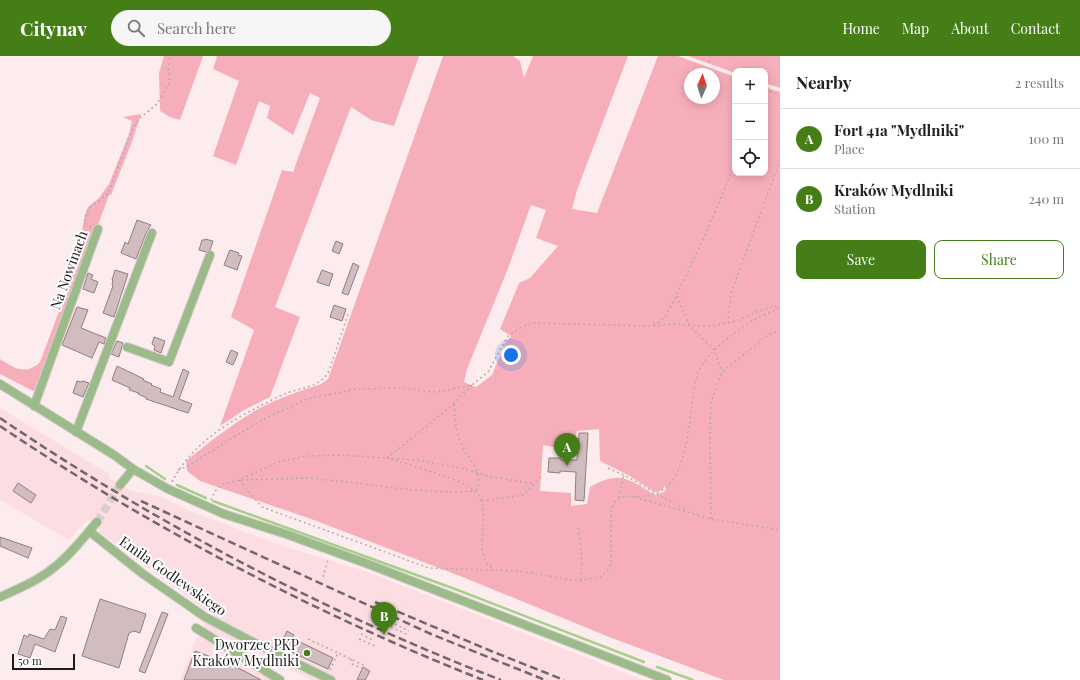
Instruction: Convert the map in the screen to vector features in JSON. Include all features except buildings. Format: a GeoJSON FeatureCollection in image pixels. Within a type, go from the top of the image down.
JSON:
{"type":"FeatureCollection","features":[{"type":"Feature","properties":{"kind":"street","name":"Na Nowinach"},"geometry":{"type":"LineString","coordinates":[[34,406],[98,230]]}},
{"type":"Feature","properties":{"kind":"street"},"geometry":{"type":"LineString","coordinates":[[76,432],[152,233]]}},
{"type":"Feature","properties":{"kind":"street"},"geometry":{"type":"LineString","coordinates":[[127,346],[169,362],[210,255]]}},
{"type":"Feature","properties":{"kind":"street"},"geometry":{"type":"LineString","coordinates":[[0,384],[114,455],[133,469],[168,489],[224,514],[286,534],[368,564],[668,680]]}},
{"type":"Feature","properties":{"kind":"street"},"geometry":{"type":"LineString","coordinates":[[120,485],[133,469]]}},
{"type":"Feature","properties":{"kind":"street"},"geometry":{"type":"LineString","coordinates":[[0,598],[52,570],[72,552],[97,522]]}},
{"type":"Feature","properties":{"kind":"street","name":"Emila Godlewskiego"},"geometry":{"type":"LineString","coordinates":[[89,531],[143,574],[205,617],[228,630],[330,677]]}},
{"type":"Feature","properties":{"kind":"street"},"geometry":{"type":"LineString","coordinates":[[179,600],[183,609]]}},
{"type":"Feature","properties":{"kind":"street"},"geometry":{"type":"LineString","coordinates":[[196,628],[280,680]]}},
{"type":"Feature","properties":{"kind":"path","name":"Na Nowinach"},"geometry":{"type":"LineString","coordinates":[[98,230],[84,223],[88,208],[108,194],[132,130],[140,118],[157,104],[170,82],[168,68],[171,56]]}},
{"type":"Feature","properties":{"kind":"path"},"geometry":{"type":"LineString","coordinates":[[709,62],[710,56]]}},
{"type":"Feature","properties":{"kind":"path"},"geometry":{"type":"LineString","coordinates":[[768,91],[780,95]]}},
{"type":"Feature","properties":{"kind":"path"},"geometry":{"type":"LineString","coordinates":[[728,323],[731,293],[780,161]]}},
{"type":"Feature","properties":{"kind":"path"},"geometry":{"type":"LineString","coordinates":[[652,326],[665,317],[677,295],[715,214],[732,170]]}},
{"type":"Feature","properties":{"kind":"path"},"geometry":{"type":"LineString","coordinates":[[677,295],[689,325],[714,350],[722,372]]}},
{"type":"Feature","properties":{"kind":"path"},"geometry":{"type":"LineString","coordinates":[[387,458],[454,404],[472,385],[488,372],[508,336],[532,323],[652,326],[672,324],[717,325],[728,323],[756,312],[780,307]]}},
{"type":"Feature","properties":{"kind":"path"},"geometry":{"type":"LineString","coordinates":[[619,498],[644,496],[662,491],[674,478],[679,469],[687,440],[697,375],[704,362],[714,350],[748,324],[780,307]]}},
{"type":"Feature","properties":{"kind":"path"},"geometry":{"type":"LineString","coordinates":[[168,489],[178,470],[198,447],[230,423],[287,393],[322,381],[329,371],[348,314]]}},
{"type":"Feature","properties":{"kind":"path"},"geometry":{"type":"LineString","coordinates":[[711,518],[711,402],[722,372],[768,335],[780,330]]}},
{"type":"Feature","properties":{"kind":"path"},"geometry":{"type":"LineString","coordinates":[[178,470],[188,466],[262,421],[305,400],[356,389],[400,388],[434,392],[472,385]]}},
{"type":"Feature","properties":{"kind":"path"},"geometry":{"type":"LineString","coordinates":[[454,404],[458,436],[467,456],[478,474],[479,486],[476,491]]}},
{"type":"Feature","properties":{"kind":"path"},"geometry":{"type":"LineString","coordinates":[[209,507],[215,491],[223,484],[239,480],[278,462],[291,458],[308,456],[339,455],[418,460],[465,469],[478,474],[534,484]]}},
{"type":"Feature","properties":{"kind":"path"},"geometry":{"type":"LineString","coordinates":[[387,458],[439,474],[476,491],[481,501],[484,520],[485,560],[494,569]]}},
{"type":"Feature","properties":{"kind":"path"},"geometry":{"type":"LineString","coordinates":[[608,468],[624,474],[688,512]]}},
{"type":"Feature","properties":{"kind":"path"},"geometry":{"type":"LineString","coordinates":[[239,480],[262,507],[429,568],[494,569],[582,580],[600,578],[609,569],[611,564],[611,511],[613,504],[619,498],[624,474]]}},
{"type":"Feature","properties":{"kind":"path"},"geometry":{"type":"LineString","coordinates":[[481,501],[524,495],[541,476]]}},
{"type":"Feature","properties":{"kind":"path"},"geometry":{"type":"LineString","coordinates":[[239,480],[311,478],[413,490],[450,492],[476,491]]}},
{"type":"Feature","properties":{"kind":"path"},"geometry":{"type":"LineString","coordinates":[[631,496],[711,518],[780,530]]}},
{"type":"Feature","properties":{"kind":"path"},"geometry":{"type":"LineString","coordinates":[[578,528],[582,559],[582,580]]}},
{"type":"Feature","properties":{"kind":"path"},"geometry":{"type":"LineString","coordinates":[[323,577],[328,560]]}},
{"type":"Feature","properties":{"kind":"path"},"geometry":{"type":"LineString","coordinates":[[395,624],[409,631]]}},
{"type":"Feature","properties":{"kind":"path"},"geometry":{"type":"LineString","coordinates":[[391,627],[408,635]]}},
{"type":"Feature","properties":{"kind":"path"},"geometry":{"type":"LineString","coordinates":[[361,634],[373,640]]}},
{"type":"Feature","properties":{"kind":"path"},"geometry":{"type":"LineString","coordinates":[[308,638],[366,666]]}},
{"type":"Feature","properties":{"kind":"path"},"geometry":{"type":"LineString","coordinates":[[359,638],[375,646]]}},
{"type":"Feature","properties":{"kind":"path"},"geometry":{"type":"LineString","coordinates":[[330,677],[338,653]]}},
{"type":"Feature","properties":{"kind":"path"},"geometry":{"type":"LineString","coordinates":[[351,659],[352,664],[368,671]]}},
{"type":"Feature","properties":{"kind":"shaded area"},"geometry":{"type":"Polygon","coordinates":[[[164,56],[203,56],[180,120],[170,117],[160,111],[159,73],[164,56]]]}},
{"type":"Feature","properties":{"kind":"shaded area"},"geometry":{"type":"Polygon","coordinates":[[[216,56],[419,56],[394,126],[371,120],[351,107],[275,307],[300,317],[270,397],[244,410],[220,426],[254,330],[231,317],[282,170],[293,172],[320,98],[310,93],[293,135],[267,118],[270,106],[259,101],[236,165],[213,156],[239,81],[213,69],[216,56]]]}},
{"type":"Feature","properties":{"kind":"shaded area"},"geometry":{"type":"Polygon","coordinates":[[[443,56],[513,56],[520,61],[524,78],[533,56],[628,56],[577,190],[572,209],[597,213],[658,56],[678,56],[711,68],[684,68],[684,104],[720,104],[720,71],[732,76],[732,176],[768,176],[768,88],[780,92],[780,680],[724,680],[609,637],[465,578],[314,520],[200,481],[187,471],[186,461],[239,421],[266,405],[321,384],[328,379],[443,56]],[[531,205],[507,271],[467,369],[464,382],[476,387],[492,375],[505,343],[511,336],[500,329],[519,283],[530,278],[558,246],[536,238],[546,210],[531,205]],[[599,429],[577,431],[573,451],[543,445],[540,491],[571,493],[571,506],[587,504],[590,487],[609,479],[617,478],[630,481],[655,495],[664,492],[667,487],[665,486],[662,490],[655,492],[628,475],[600,461],[599,429]]]}},
{"type":"Feature","properties":{"kind":"shaded area"},"geometry":{"type":"Polygon","coordinates":[[[688,56],[780,56],[780,88],[768,84],[768,68],[732,68],[732,72],[688,56]]]}},
{"type":"Feature","properties":{"kind":"shaded area"},"geometry":{"type":"Polygon","coordinates":[[[141,114],[111,195],[109,195],[37,390],[33,391],[0,374],[0,359],[15,368],[25,370],[30,369],[40,362],[70,282],[78,255],[85,214],[88,207],[99,198],[109,184],[129,134],[132,121],[123,117],[141,114]]]}},
{"type":"Feature","properties":{"kind":"shaded area"},"geometry":{"type":"Polygon","coordinates":[[[0,408],[109,474],[109,478],[131,491],[160,496],[193,512],[280,545],[368,572],[643,680],[312,680],[212,631],[248,652],[253,661],[285,680],[180,680],[197,637],[200,637],[209,613],[100,532],[97,522],[91,520],[85,522],[69,540],[0,500],[0,408]]]}},
{"type":"Feature","properties":{"kind":"waterway"},"geometry":{"type":"LineString","coordinates":[[146,466],[165,479]]}},
{"type":"Feature","properties":{"kind":"waterway"},"geometry":{"type":"LineString","coordinates":[[177,485],[206,498]]}},
{"type":"Feature","properties":{"kind":"waterway"},"geometry":{"type":"LineString","coordinates":[[213,501],[455,589],[644,662]]}},
{"type":"Feature","properties":{"kind":"waterway"},"geometry":{"type":"LineString","coordinates":[[657,667],[693,680]]}},
{"type":"Feature","properties":{"kind":"tunnel"},"geometry":{"type":"LineString","coordinates":[[97,522],[120,485]]}},
{"type":"Feature","properties":{"kind":"railway"},"geometry":{"type":"LineString","coordinates":[[0,418],[119,494],[181,530],[243,563],[370,625],[435,654],[501,680]]}},
{"type":"Feature","properties":{"kind":"railway"},"geometry":{"type":"LineString","coordinates":[[0,426],[115,499],[175,534],[235,566],[357,626],[483,680]]}},
{"type":"Feature","properties":{"kind":"railway"},"geometry":{"type":"LineString","coordinates":[[141,501],[431,634],[545,680]]}},
{"type":"Feature","properties":{"kind":"railway"},"geometry":{"type":"LineString","coordinates":[[375,602],[564,680]]}},
{"type":"Feature","properties":{"kind":"place","name":"Fort 41a \"Mydlniki\""},"geometry":{"type":"Point","coordinates":[567,466]}},
{"type":"Feature","properties":{"kind":"place","name":"Kraków Mydlniki"},"geometry":{"type":"Point","coordinates":[384,635]}},
{"type":"Feature","properties":{"kind":"place","name":"Dworzec PKP Kraków Mydlniki"},"geometry":{"type":"Point","coordinates":[307,653]}}]}
